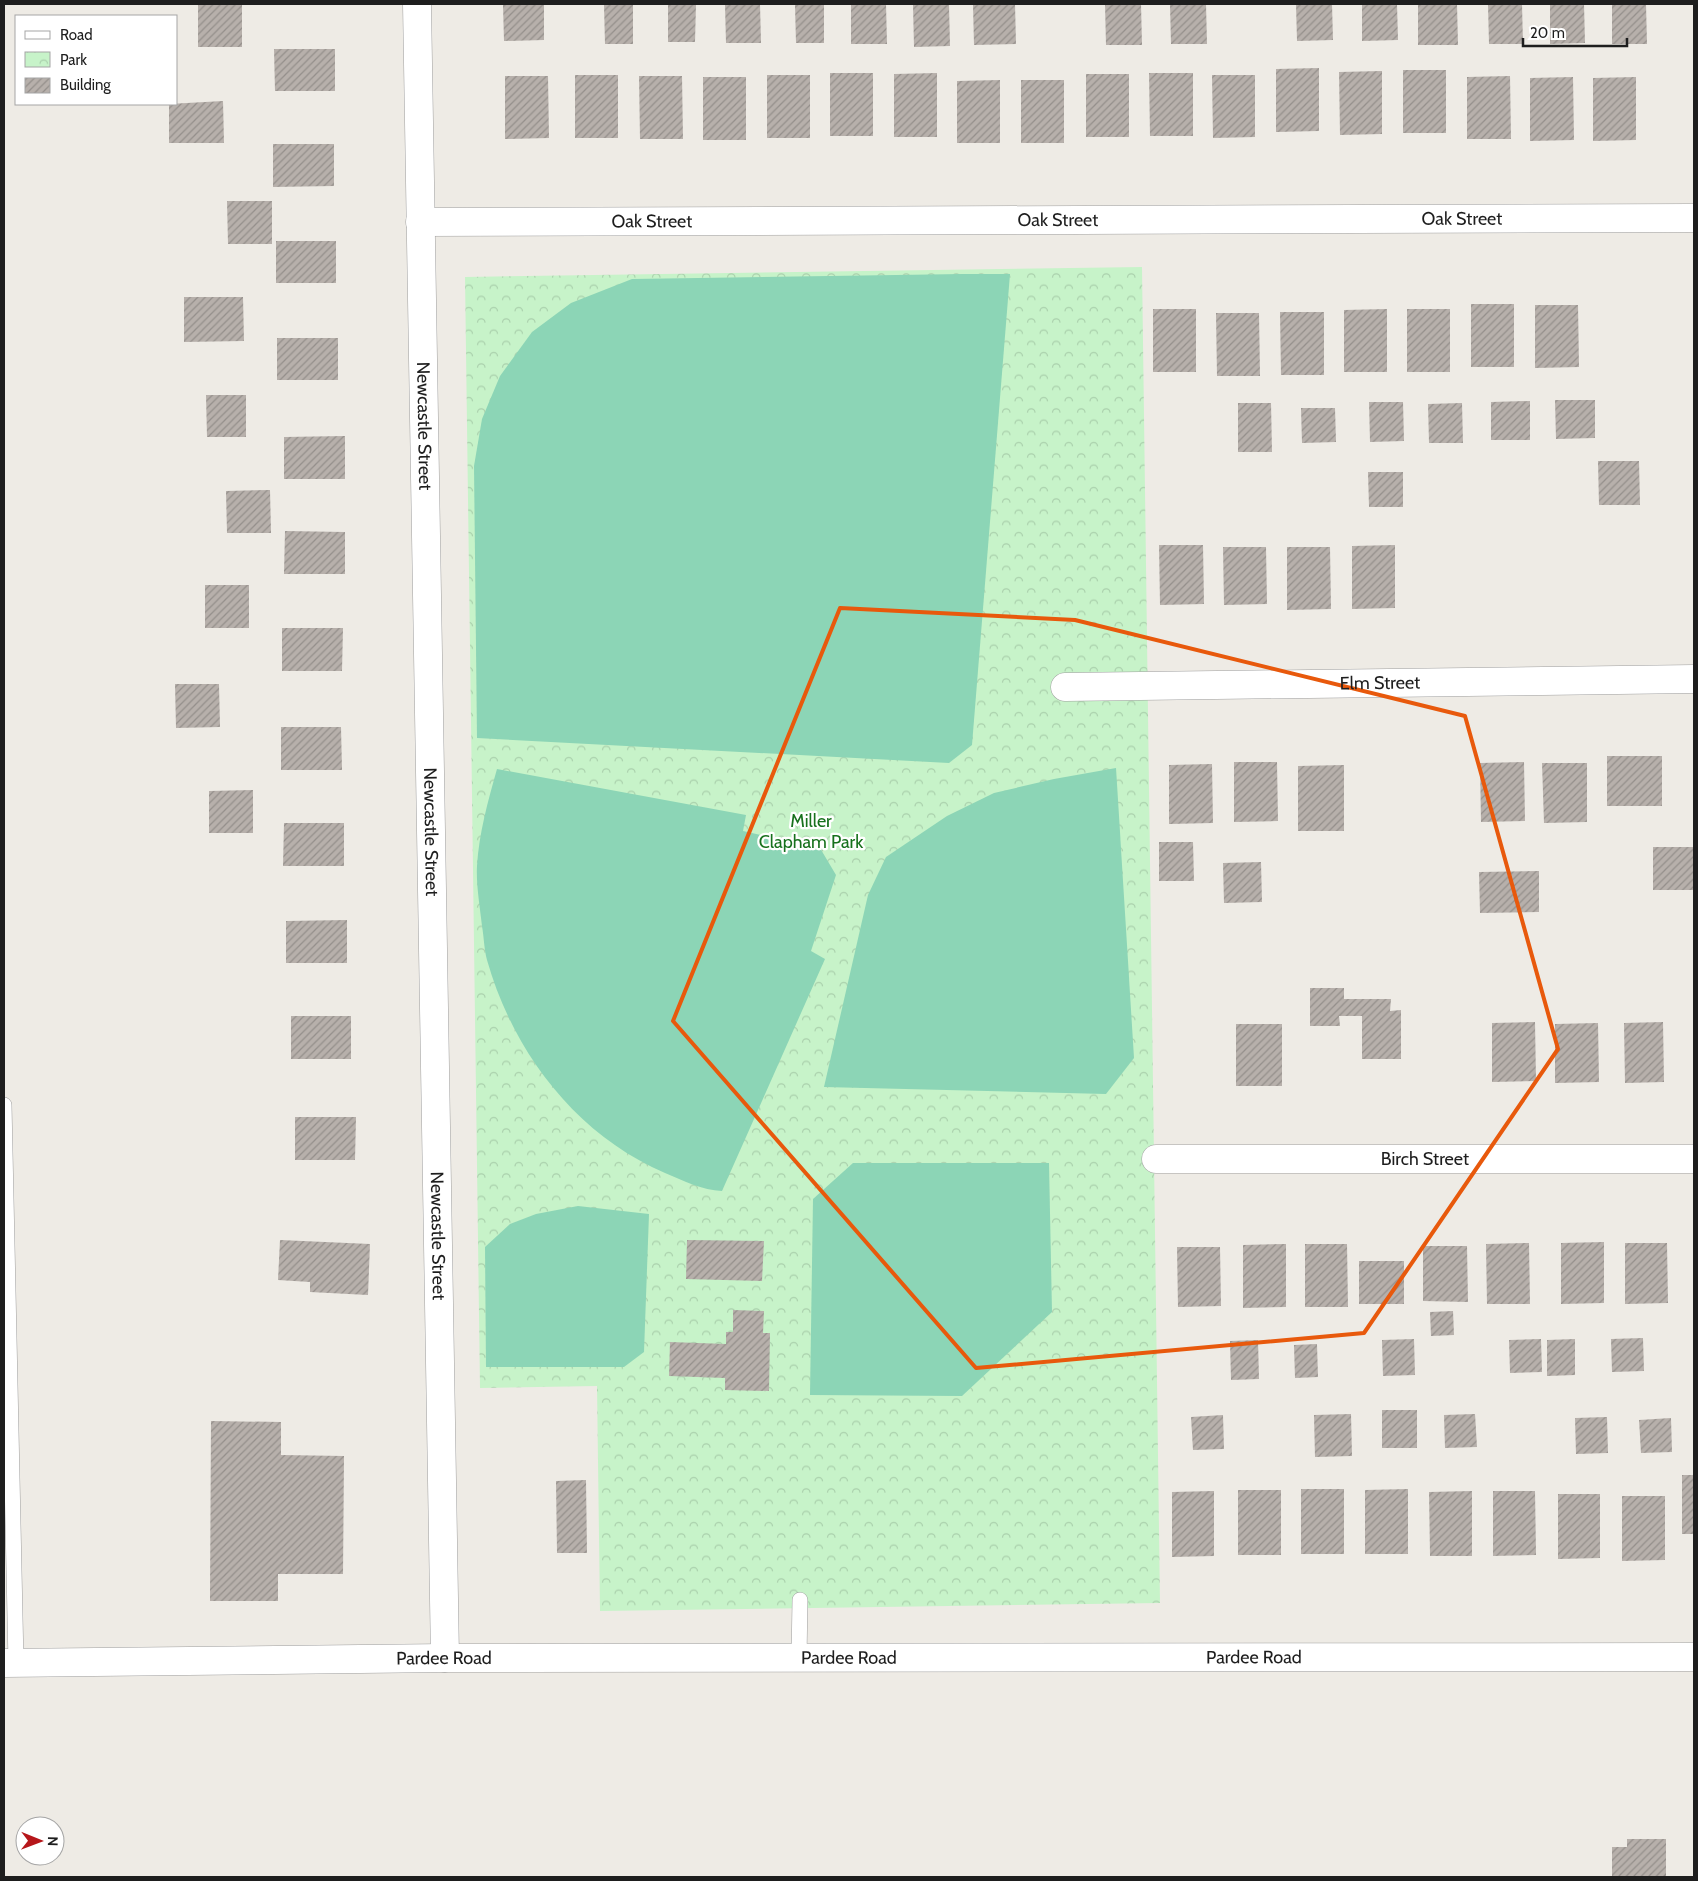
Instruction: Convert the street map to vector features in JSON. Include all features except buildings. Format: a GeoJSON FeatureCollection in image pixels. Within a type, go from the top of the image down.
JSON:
{"type":"FeatureCollection","features":[{"type":"Feature","properties":{"kind":"street","name":"Newcastle Street"},"geometry":{"type":"LineString","coordinates":[[417,4],[445,1658]]}},
{"type":"Feature","properties":{"kind":"street","name":"Oak Street"},"geometry":{"type":"LineString","coordinates":[[420,222],[1694,218]]}},
{"type":"Feature","properties":{"kind":"street","name":"Elm Street"},"geometry":{"type":"LineString","coordinates":[[1065,687],[1694,680]]}},
{"type":"Feature","properties":{"kind":"street","name":"Birch Street"},"geometry":{"type":"LineString","coordinates":[[1156,1159],[1694,1159]]}},
{"type":"Feature","properties":{"kind":"street","name":"Pardee Road"},"geometry":{"type":"LineString","coordinates":[[10,1663],[445,1658],[1694,1657]]}},
{"type":"Feature","properties":{"kind":"lane"},"geometry":{"type":"LineString","coordinates":[[4,1105],[10,1663]]}},
{"type":"Feature","properties":{"kind":"lane"},"geometry":{"type":"LineString","coordinates":[[799,1658],[800,1600]]}},
{"type":"Feature","properties":{"kind":"highlighted area"},"geometry":{"type":"Polygon","coordinates":[[[840,608],[1075,620],[1465,716],[1558,1049],[1364,1333],[976,1368],[673,1021],[840,608]]]}},
{"type":"Feature","properties":{"kind":"green space","name":"Miller Clapham Park"},"geometry":{"type":"Polygon","coordinates":[[[1142,267],[1160,1603],[600,1611],[597,1386],[480,1388],[465,277],[1142,267]]]}},
{"type":"Feature","properties":{"kind":"green space"},"geometry":{"type":"Polygon","coordinates":[[[1010,274],[972,745],[949,763],[477,738],[474,466],[482,419],[500,376],[532,332],[571,303],[632,279],[1010,274]]]}},
{"type":"Feature","properties":{"kind":"green space"},"geometry":{"type":"Polygon","coordinates":[[[1116,768],[1134,1058],[1106,1094],[824,1087],[868,895],[886,857],[947,816],[994,793],[1054,779],[1116,768]]]}},
{"type":"Feature","properties":{"kind":"green space"},"geometry":{"type":"Polygon","coordinates":[[[497,769],[746,815],[743,831],[820,848],[836,875],[811,951],[825,959],[722,1191],[700,1187],[665,1173],[633,1157],[603,1137],[576,1113],[552,1087],[531,1058],[513,1027],[498,994],[487,960],[477,881],[478,854],[482,829],[497,769]]]}},
{"type":"Feature","properties":{"kind":"green space"},"geometry":{"type":"Polygon","coordinates":[[[853,1163],[1049,1163],[1052,1312],[962,1396],[810,1395],[813,1199],[853,1163]]]}},
{"type":"Feature","properties":{"kind":"green space"},"geometry":{"type":"Polygon","coordinates":[[[578,1206],[649,1214],[644,1352],[624,1367],[486,1367],[485,1247],[510,1224],[536,1214],[578,1206]]]}}]}
